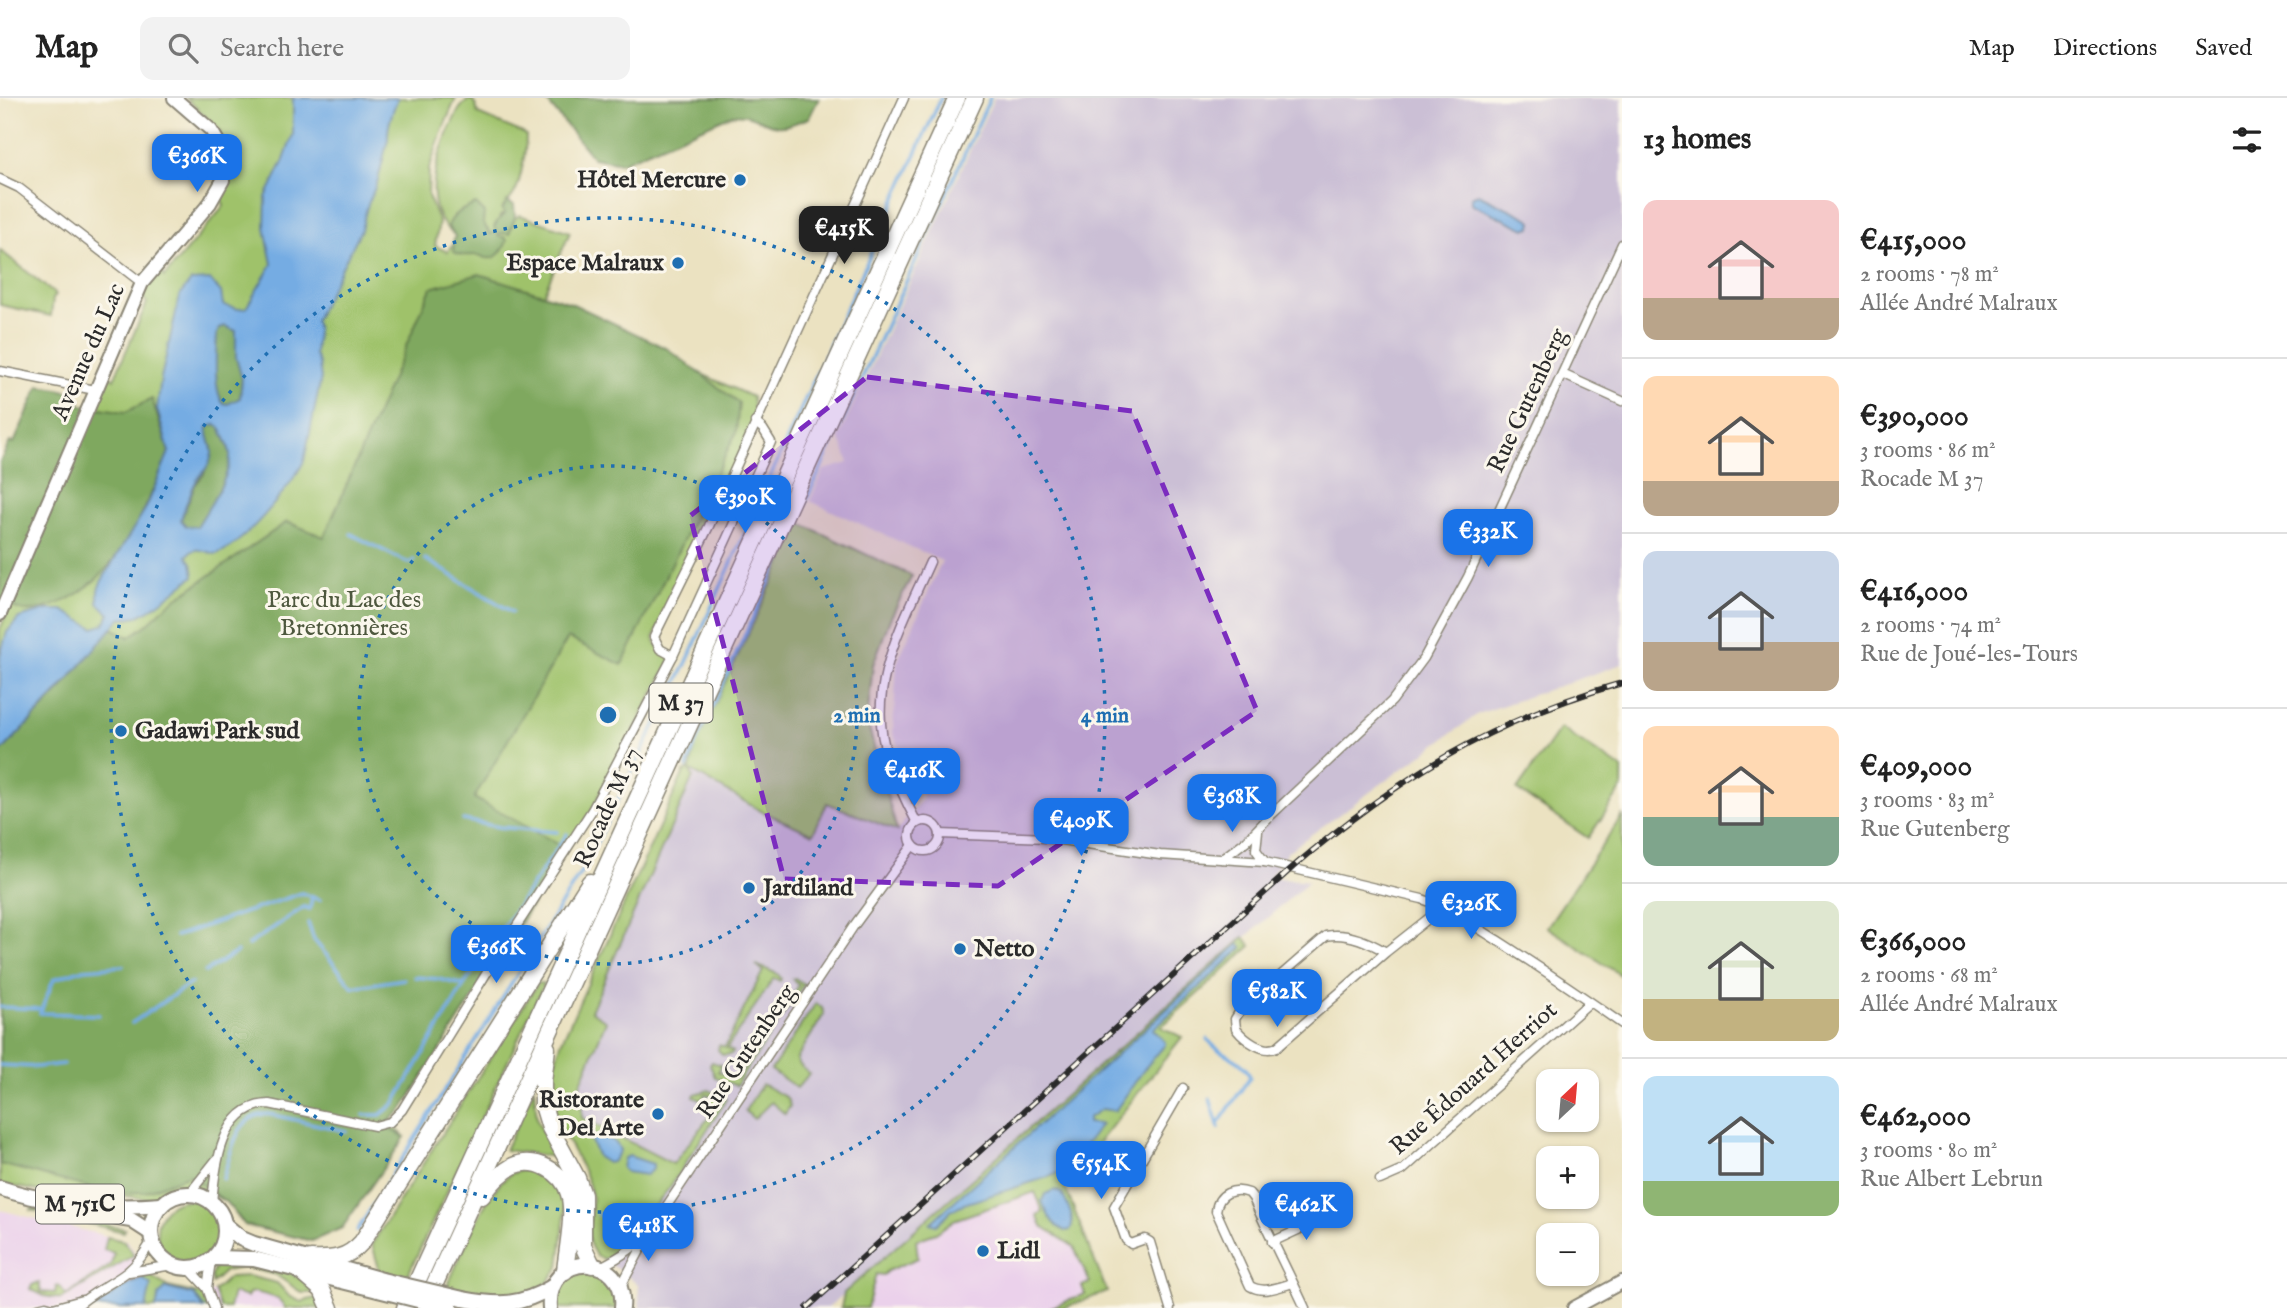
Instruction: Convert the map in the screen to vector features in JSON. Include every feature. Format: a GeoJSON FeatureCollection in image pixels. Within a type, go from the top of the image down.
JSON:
{"type":"FeatureCollection","features":[{"type":"Feature","properties":{"kind":"highway","name":"Rocade M 37"},"geometry":{"type":"LineString","coordinates":[[405,1308],[957,98]]}},
{"type":"Feature","properties":{"kind":"highway","name":"Rocade M 37"},"geometry":{"type":"LineString","coordinates":[[424,1308],[975,98]]}},
{"type":"Feature","properties":{"kind":"highway","name":"M 37"},"geometry":{"type":"LineString","coordinates":[[305,1264],[341,1258],[356,1250],[362,1242],[623,831]]}},
{"type":"Feature","properties":{"kind":"highway","name":"M 37"},"geometry":{"type":"LineString","coordinates":[[547,1039],[543,1105],[550,1128],[577,1178],[583,1195],[583,1246],[596,1266]]}},
{"type":"Feature","properties":{"kind":"highway","name":"M 37"},"geometry":{"type":"LineString","coordinates":[[464,1221],[505,1171],[526,1163],[548,1168],[565,1184],[570,1196],[565,1270]]}},
{"type":"Feature","properties":{"kind":"highway"},"geometry":{"type":"LineString","coordinates":[[305,1264],[330,1308]]}},
{"type":"Feature","properties":{"kind":"main road","name":"M 751C"},"geometry":{"type":"LineString","coordinates":[[0,1188],[65,1202],[136,1207],[162,1205]]}},
{"type":"Feature","properties":{"kind":"main road"},"geometry":{"type":"LineString","coordinates":[[173,1265],[189,1269],[201,1266],[213,1259],[224,1242],[225,1225],[220,1213],[212,1203],[189,1194]]}},
{"type":"Feature","properties":{"kind":"main road","name":"M 751C"},"geometry":{"type":"LineString","coordinates":[[173,1265],[160,1255],[152,1237],[153,1218],[162,1205],[174,1197],[189,1194]]}},
{"type":"Feature","properties":{"kind":"main road","name":"M 751C"},"geometry":{"type":"LineString","coordinates":[[0,1197],[25,1204],[131,1220],[152,1237]]}},
{"type":"Feature","properties":{"kind":"main road"},"geometry":{"type":"LineString","coordinates":[[225,1225],[254,1244],[305,1264],[450,1308]]}},
{"type":"Feature","properties":{"kind":"main road"},"geometry":{"type":"LineString","coordinates":[[213,1259],[254,1259],[305,1264]]}},
{"type":"Feature","properties":{"kind":"main road"},"geometry":{"type":"LineString","coordinates":[[550,1308],[552,1287],[565,1270],[573,1266],[596,1266],[614,1278],[620,1288],[622,1308]]}},
{"type":"Feature","properties":{"kind":"main road"},"geometry":{"type":"LineString","coordinates":[[380,1285],[488,1304],[532,1298],[552,1287]]}},
{"type":"Feature","properties":{"kind":"street","name":"Avenue du Lac"},"geometry":{"type":"LineString","coordinates":[[0,614],[142,284],[211,203],[223,180],[220,145],[211,130],[174,98]]}},
{"type":"Feature","properties":{"kind":"street"},"geometry":{"type":"LineString","coordinates":[[673,656],[660,649],[654,638],[709,526],[904,98]]}},
{"type":"Feature","properties":{"kind":"street"},"geometry":{"type":"LineString","coordinates":[[0,179],[19,188],[142,284]]}},
{"type":"Feature","properties":{"kind":"street","name":"Rue Gutenberg"},"geometry":{"type":"LineString","coordinates":[[1222,859],[1258,831],[1268,818],[1392,701],[1424,659],[1468,577],[1622,244]]}},
{"type":"Feature","properties":{"kind":"street"},"geometry":{"type":"LineString","coordinates":[[0,371],[95,390]]}},
{"type":"Feature","properties":{"kind":"street"},"geometry":{"type":"LineString","coordinates":[[1562,374],[1622,401]]}},
{"type":"Feature","properties":{"kind":"street"},"geometry":{"type":"LineString","coordinates":[[212,1203],[218,1158],[227,1132],[245,1110],[259,1104],[278,1106],[367,1126],[382,1125],[396,1118],[592,810],[673,656],[771,443],[763,429],[755,422]]}},
{"type":"Feature","properties":{"kind":"street"},"geometry":{"type":"LineString","coordinates":[[917,823],[887,756],[881,724],[882,689],[889,655],[930,562]]}},
{"type":"Feature","properties":{"kind":"street"},"geometry":{"type":"LineString","coordinates":[[927,820],[936,825],[940,834],[938,844],[930,850],[921,850],[913,845],[910,833],[917,823],[927,820]]}},
{"type":"Feature","properties":{"kind":"street"},"geometry":{"type":"LineString","coordinates":[[1258,831],[1256,850],[1265,862]]}},
{"type":"Feature","properties":{"kind":"street"},"geometry":{"type":"LineString","coordinates":[[940,834],[1048,838],[1160,855],[1265,862],[1422,899],[1443,907],[1544,970],[1622,1024]]}},
{"type":"Feature","properties":{"kind":"street","name":"Rue Gutenberg"},"geometry":{"type":"LineString","coordinates":[[596,1266],[627,1253],[652,1228],[848,934],[913,845]]}},
{"type":"Feature","properties":{"kind":"street"},"geometry":{"type":"LineString","coordinates":[[1386,952],[1362,941],[1337,935],[1326,936],[1240,1011],[1235,1019],[1236,1029],[1262,1049],[1277,1048],[1386,952],[1443,907]]}},
{"type":"Feature","properties":{"kind":"street","name":"Rue Édouard Herriot"},"geometry":{"type":"LineString","coordinates":[[1380,1180],[1403,1170],[1590,1002]]}},
{"type":"Feature","properties":{"kind":"street"},"geometry":{"type":"LineString","coordinates":[[1170,1308],[1150,1241],[1145,1238],[1131,1244],[1126,1240],[1114,1207],[1183,1088]]}},
{"type":"Feature","properties":{"kind":"street"},"geometry":{"type":"LineString","coordinates":[[189,1194],[218,1158]]}},
{"type":"Feature","properties":{"kind":"street"},"geometry":{"type":"LineString","coordinates":[[1293,1283],[1265,1290],[1253,1289],[1250,1286],[1216,1211],[1218,1202],[1230,1192],[1239,1190],[1249,1193],[1293,1283],[1304,1308]]}},
{"type":"Feature","properties":{"kind":"street"},"geometry":{"type":"LineString","coordinates":[[1272,1242],[1328,1216]]}},
{"type":"Feature","properties":{"kind":"street"},"geometry":{"type":"LineString","coordinates":[[620,1288],[652,1228]]}},
{"type":"Feature","properties":{"kind":"street"},"geometry":{"type":"LineString","coordinates":[[75,1308],[140,1260],[152,1237]]}},
{"type":"Feature","properties":{"kind":"street"},"geometry":{"type":"LineString","coordinates":[[207,1288],[213,1259]]}},
{"type":"Feature","properties":{"kind":"street"},"geometry":{"type":"LineString","coordinates":[[126,1272],[173,1265]]}},
{"type":"Feature","properties":{"kind":"street"},"geometry":{"type":"LineString","coordinates":[[189,1269],[207,1288],[214,1308]]}},
{"type":"Feature","properties":{"kind":"street"},"geometry":{"type":"LineString","coordinates":[[1574,1308],[1622,1282]]}},
{"type":"Feature","properties":{"kind":"street"},"geometry":{"type":"LineString","coordinates":[[38,1308],[53,1308],[85,1299]]}},
{"type":"Feature","properties":{"kind":"highlighted area"},"geometry":{"type":"Polygon","coordinates":[[[867,377],[1132,411],[1257,711],[998,886],[784,879],[690,516],[867,377]]]}},
{"type":"Feature","properties":{"kind":"shaded area"},"geometry":{"type":"Polygon","coordinates":[[[994,98],[1622,98],[1622,664],[1478,714],[1287,852],[1270,877],[1309,881],[828,1308],[640,1308],[638,1284],[596,1256],[588,1239],[593,1210],[592,1197],[585,1171],[558,1124],[552,1105],[553,1065],[684,772],[690,769],[763,812],[813,834],[827,803],[897,831],[923,798],[893,733],[897,663],[942,561],[810,501],[824,470],[849,463],[839,437],[994,98]]]}},
{"type":"Feature","properties":{"kind":"shaded area"},"geometry":{"type":"Polygon","coordinates":[[[1063,1182],[1107,1292],[1063,1308],[841,1308],[844,1293],[897,1247],[936,1233],[954,1220],[1063,1182]]]}},
{"type":"Feature","properties":{"kind":"shaded area"},"geometry":{"type":"Polygon","coordinates":[[[0,1210],[127,1241],[140,1260],[128,1271],[146,1268],[156,1281],[199,1296],[214,1291],[220,1308],[0,1308],[0,1210]]]}},
{"type":"Feature","properties":{"kind":"shaded area"},"geometry":{"type":"Polygon","coordinates":[[[255,1292],[278,1298],[285,1308],[229,1308],[233,1293],[247,1297],[255,1292]]]}},
{"type":"Feature","properties":{"kind":"green space","name":"Parc du Lac des Bretonnières"},"geometry":{"type":"Polygon","coordinates":[[[186,98],[456,98],[429,169],[428,196],[439,222],[435,246],[448,252],[450,247],[470,243],[489,231],[470,207],[454,215],[456,236],[445,226],[434,200],[436,171],[444,143],[458,112],[463,104],[471,99],[478,114],[526,136],[517,187],[502,210],[505,213],[500,216],[496,230],[520,215],[570,232],[541,300],[752,397],[755,422],[654,637],[656,644],[673,656],[592,810],[390,1123],[405,1137],[342,1228],[312,1241],[245,1225],[226,1202],[191,1184],[178,1187],[154,1200],[91,1191],[77,1198],[0,1184],[0,629],[108,374],[114,379],[147,303],[142,296],[160,269],[164,277],[224,206],[221,198],[229,165],[218,133],[221,131],[186,98]]]}},
{"type":"Feature","properties":{"kind":"green space"},"geometry":{"type":"Polygon","coordinates":[[[544,98],[819,98],[809,118],[792,124],[776,126],[749,116],[732,115],[621,163],[593,158],[544,98]]]}},
{"type":"Feature","properties":{"kind":"green space"},"geometry":{"type":"Polygon","coordinates":[[[507,201],[514,205],[515,217],[509,234],[498,235],[505,237],[507,241],[500,253],[484,258],[454,252],[455,236],[448,226],[456,214],[476,204],[484,212],[483,223],[490,234],[496,232],[494,227],[505,213],[502,210],[507,201]]]}},
{"type":"Feature","properties":{"kind":"green space"},"geometry":{"type":"Polygon","coordinates":[[[0,250],[56,295],[51,316],[0,305],[0,250]]]}},
{"type":"Feature","properties":{"kind":"green space","name":"Parc du Lac des Bretonnières"},"geometry":{"type":"Polygon","coordinates":[[[479,274],[571,303],[668,349],[739,403],[736,433],[622,665],[568,638],[474,798],[567,849],[402,1110],[383,1126],[405,1137],[342,1228],[312,1241],[245,1225],[226,1202],[189,1175],[145,1192],[109,1193],[0,1164],[0,753],[56,695],[112,628],[129,637],[170,603],[287,522],[324,537],[431,288],[479,274]]]}},
{"type":"Feature","properties":{"kind":"green space"},"geometry":{"type":"Polygon","coordinates":[[[225,326],[236,331],[236,357],[242,379],[240,398],[228,405],[223,403],[220,397],[216,370],[217,333],[225,326]]]}},
{"type":"Feature","properties":{"kind":"green space"},"geometry":{"type":"Polygon","coordinates":[[[39,386],[69,392],[81,405],[126,412],[152,399],[169,452],[138,521],[110,564],[93,583],[72,597],[49,607],[29,611],[18,610],[0,599],[0,462],[10,442],[14,443],[39,386]]]}},
{"type":"Feature","properties":{"kind":"green space"},"geometry":{"type":"Polygon","coordinates":[[[215,424],[221,429],[228,447],[229,466],[197,527],[186,526],[181,520],[195,485],[204,474],[212,447],[206,432],[208,427],[215,424]]]}},
{"type":"Feature","properties":{"kind":"green space"},"geometry":{"type":"Polygon","coordinates":[[[800,523],[912,576],[890,619],[873,665],[867,721],[897,831],[827,803],[813,834],[763,812],[690,770],[693,777],[591,1011],[606,1021],[576,1095],[582,1107],[582,1118],[673,1164],[716,1108],[708,1103],[713,1097],[706,1094],[701,1100],[694,1097],[695,1094],[709,1090],[727,1099],[670,1187],[616,1255],[603,1259],[596,1256],[589,1241],[592,1198],[589,1186],[554,1108],[552,1085],[556,1058],[684,772],[690,769],[695,747],[800,523]]]}},
{"type":"Feature","properties":{"kind":"green space"},"geometry":{"type":"Polygon","coordinates":[[[1560,728],[1622,769],[1622,788],[1588,838],[1517,790],[1560,728]]]}},
{"type":"Feature","properties":{"kind":"green space"},"geometry":{"type":"Polygon","coordinates":[[[1622,816],[1622,976],[1547,927],[1622,816]]]}},
{"type":"Feature","properties":{"kind":"green space"},"geometry":{"type":"Polygon","coordinates":[[[1244,937],[1251,946],[1161,1027],[1182,1037],[1070,1179],[1063,1182],[1107,1292],[1063,1308],[1050,1308],[1085,1294],[1082,1286],[1090,1283],[1074,1247],[1042,1226],[1037,1215],[1043,1212],[1035,1192],[954,1220],[936,1233],[916,1240],[918,1258],[883,1275],[876,1274],[867,1308],[841,1308],[844,1293],[1244,937]]]}},
{"type":"Feature","properties":{"kind":"green space"},"geometry":{"type":"Polygon","coordinates":[[[756,965],[778,974],[781,979],[780,981],[774,978],[727,1048],[732,1054],[723,1055],[718,1050],[719,1045],[725,1047],[763,971],[756,965]]]}},
{"type":"Feature","properties":{"kind":"green space"},"geometry":{"type":"Polygon","coordinates":[[[792,979],[804,984],[736,1086],[715,1077],[710,1065],[712,1062],[721,1065],[718,1072],[737,1079],[799,985],[792,979]]]}},
{"type":"Feature","properties":{"kind":"green space"},"geometry":{"type":"Polygon","coordinates":[[[538,983],[543,983],[542,988],[406,1279],[380,1272],[372,1244],[538,983]]]}},
{"type":"Feature","properties":{"kind":"green space"},"geometry":{"type":"Polygon","coordinates":[[[816,1003],[824,1014],[797,1058],[798,1063],[809,1074],[797,1088],[771,1070],[816,1003]]]}},
{"type":"Feature","properties":{"kind":"green space"},"geometry":{"type":"Polygon","coordinates":[[[762,1084],[787,1098],[790,1106],[785,1114],[771,1102],[754,1119],[745,1111],[762,1084]]]}},
{"type":"Feature","properties":{"kind":"green space"},"geometry":{"type":"Polygon","coordinates":[[[534,1088],[537,1120],[555,1157],[505,1150],[534,1088]]]}},
{"type":"Feature","properties":{"kind":"green space"},"geometry":{"type":"Polygon","coordinates":[[[524,1170],[535,1170],[555,1181],[566,1204],[559,1267],[547,1283],[533,1294],[489,1300],[446,1289],[490,1197],[508,1176],[524,1170]]]}},
{"type":"Feature","properties":{"kind":"green space"},"geometry":{"type":"Polygon","coordinates":[[[188,1200],[210,1209],[219,1231],[210,1253],[188,1262],[166,1253],[157,1231],[166,1209],[188,1200]]]}},
{"type":"Feature","properties":{"kind":"green space"},"geometry":{"type":"Polygon","coordinates":[[[32,1208],[100,1219],[100,1223],[125,1229],[124,1232],[31,1210],[32,1208]]]}},
{"type":"Feature","properties":{"kind":"green space"},"geometry":{"type":"Polygon","coordinates":[[[107,1237],[124,1241],[134,1255],[61,1299],[44,1296],[30,1289],[39,1282],[41,1292],[55,1293],[56,1287],[59,1286],[66,1295],[111,1265],[114,1253],[104,1250],[107,1237]]]}},
{"type":"Feature","properties":{"kind":"green space"},"geometry":{"type":"Polygon","coordinates":[[[230,1260],[290,1273],[318,1289],[311,1293],[302,1293],[276,1275],[244,1267],[225,1271],[212,1283],[211,1276],[215,1266],[230,1260]]]}},
{"type":"Feature","properties":{"kind":"green space"},"geometry":{"type":"Polygon","coordinates":[[[579,1270],[599,1272],[614,1285],[617,1308],[557,1308],[561,1285],[579,1270]]]}},
{"type":"Feature","properties":{"kind":"green space"},"geometry":{"type":"Polygon","coordinates":[[[149,1275],[168,1287],[204,1295],[208,1308],[90,1308],[126,1285],[149,1275]]]}},
{"type":"Feature","properties":{"kind":"green space"},"geometry":{"type":"Polygon","coordinates":[[[248,1276],[277,1283],[289,1296],[301,1302],[322,1296],[326,1308],[285,1308],[278,1298],[255,1292],[249,1293],[247,1297],[233,1293],[229,1308],[220,1308],[214,1291],[230,1277],[248,1276]]]}},
{"type":"Feature","properties":{"kind":"water"},"geometry":{"type":"Polygon","coordinates":[[[293,98],[398,98],[388,129],[378,180],[361,230],[315,320],[315,355],[321,378],[304,461],[265,515],[238,541],[215,554],[193,551],[187,556],[192,563],[194,576],[150,610],[138,616],[120,619],[55,695],[0,753],[0,655],[7,632],[19,618],[47,610],[62,610],[94,628],[103,625],[110,614],[98,603],[98,590],[147,506],[169,452],[157,409],[161,378],[180,295],[191,281],[210,280],[221,292],[223,305],[246,308],[272,264],[265,228],[266,197],[293,134],[293,98]],[[225,326],[217,333],[216,370],[220,397],[223,403],[228,404],[240,398],[242,379],[236,357],[236,331],[225,326]],[[215,424],[208,427],[211,458],[196,482],[182,516],[181,520],[186,526],[197,527],[229,466],[228,447],[221,429],[215,424]]]}},
{"type":"Feature","properties":{"kind":"water"},"geometry":{"type":"Polygon","coordinates":[[[1478,194],[1526,217],[1532,221],[1531,227],[1525,229],[1474,205],[1471,203],[1471,197],[1478,194]]]}},
{"type":"Feature","properties":{"kind":"water"},"geometry":{"type":"Polygon","coordinates":[[[1239,944],[1242,948],[1153,1029],[1165,1045],[1115,1111],[1102,1109],[1088,1118],[1088,1123],[1101,1124],[1071,1165],[1054,1175],[961,1205],[936,1225],[930,1223],[1239,944]]]}},
{"type":"Feature","properties":{"kind":"water"},"geometry":{"type":"Polygon","coordinates":[[[592,1137],[611,1140],[619,1147],[620,1151],[612,1162],[607,1163],[598,1157],[591,1141],[592,1137]]]}},
{"type":"Feature","properties":{"kind":"water"},"geometry":{"type":"Polygon","coordinates":[[[629,1156],[653,1164],[653,1169],[646,1175],[626,1172],[622,1168],[624,1158],[629,1156]]]}},
{"type":"Feature","properties":{"kind":"water"},"geometry":{"type":"Polygon","coordinates":[[[1055,1190],[1062,1193],[1070,1211],[1070,1230],[1060,1229],[1053,1222],[1042,1201],[1045,1194],[1055,1190]]]}},
{"type":"Feature","properties":{"kind":"water"},"geometry":{"type":"Polygon","coordinates":[[[143,1279],[151,1285],[146,1308],[92,1308],[130,1284],[143,1279]]]}},
{"type":"Feature","properties":{"kind":"water"},"geometry":{"type":"Polygon","coordinates":[[[166,1288],[194,1295],[204,1308],[156,1308],[159,1295],[166,1288]]]}},
{"type":"Feature","properties":{"kind":"waterway"},"geometry":{"type":"LineString","coordinates":[[357,1231],[583,869],[685,666],[941,98]]}},
{"type":"Feature","properties":{"kind":"waterway"},"geometry":{"type":"LineString","coordinates":[[687,767],[696,742],[990,98]]}},
{"type":"Feature","properties":{"kind":"waterway"},"geometry":{"type":"LineString","coordinates":[[351,534],[406,562],[414,560]]}},
{"type":"Feature","properties":{"kind":"waterway"},"geometry":{"type":"LineString","coordinates":[[425,559],[512,612]]}},
{"type":"Feature","properties":{"kind":"waterway"},"geometry":{"type":"LineString","coordinates":[[463,820],[499,827],[557,832]]}},
{"type":"Feature","properties":{"kind":"waterway"},"geometry":{"type":"LineString","coordinates":[[415,977],[464,985],[567,834]]}},
{"type":"Feature","properties":{"kind":"waterway"},"geometry":{"type":"LineString","coordinates":[[176,936],[302,893],[312,897]]}},
{"type":"Feature","properties":{"kind":"waterway"},"geometry":{"type":"LineString","coordinates":[[248,945],[304,907],[310,909],[312,897],[320,900]]}},
{"type":"Feature","properties":{"kind":"waterway"},"geometry":{"type":"LineString","coordinates":[[308,923],[314,940],[353,987],[404,979]]}},
{"type":"Feature","properties":{"kind":"waterway"},"geometry":{"type":"LineString","coordinates":[[205,972],[237,952]]}},
{"type":"Feature","properties":{"kind":"waterway"},"geometry":{"type":"LineString","coordinates":[[99,1015],[40,1013],[54,979],[84,969],[123,966]]}},
{"type":"Feature","properties":{"kind":"waterway"},"geometry":{"type":"LineString","coordinates":[[132,1023],[191,983]]}},
{"type":"Feature","properties":{"kind":"waterway"},"geometry":{"type":"LineString","coordinates":[[364,1115],[380,1115],[394,1104],[464,985]]}},
{"type":"Feature","properties":{"kind":"waterway"},"geometry":{"type":"LineString","coordinates":[[0,1007],[42,1009]]}},
{"type":"Feature","properties":{"kind":"waterway"},"geometry":{"type":"LineString","coordinates":[[1208,1039],[1242,1065],[1250,1077],[1218,1124]]}},
{"type":"Feature","properties":{"kind":"waterway"},"geometry":{"type":"LineString","coordinates":[[0,1065],[37,1067],[63,1064]]}},
{"type":"Feature","properties":{"kind":"waterway"},"geometry":{"type":"LineString","coordinates":[[1210,1099],[1219,1128]]}},
{"type":"Feature","properties":{"kind":"waterway"},"geometry":{"type":"LineString","coordinates":[[223,1179],[236,1137],[249,1120],[258,1115],[269,1114],[346,1131]]}},
{"type":"Feature","properties":{"kind":"waterway"},"geometry":{"type":"LineString","coordinates":[[598,1214],[633,1225]]}},
{"type":"Feature","properties":{"kind":"railway"},"geometry":{"type":"LineString","coordinates":[[807,1308],[1293,867],[1331,836],[1408,780],[1488,734],[1530,715],[1622,683]]}},
{"type":"Feature","properties":{"kind":"place","name":"Hôtel Mercure"},"geometry":{"type":"Point","coordinates":[740,180]}},
{"type":"Feature","properties":{"kind":"place","name":"Espace Malraux"},"geometry":{"type":"Point","coordinates":[678,263]}},
{"type":"Feature","properties":{"kind":"place","name":"Gadawi Park sud"},"geometry":{"type":"Point","coordinates":[121,731]}},
{"type":"Feature","properties":{"kind":"place","name":"Jardiland"},"geometry":{"type":"Point","coordinates":[749,888]}},
{"type":"Feature","properties":{"kind":"place","name":"Netto"},"geometry":{"type":"Point","coordinates":[960,949]}},
{"type":"Feature","properties":{"kind":"place","name":"Ristorante Del Arte"},"geometry":{"type":"Point","coordinates":[658,1114]}},
{"type":"Feature","properties":{"kind":"place","name":"Lidl"},"geometry":{"type":"Point","coordinates":[983,1251]}}]}
